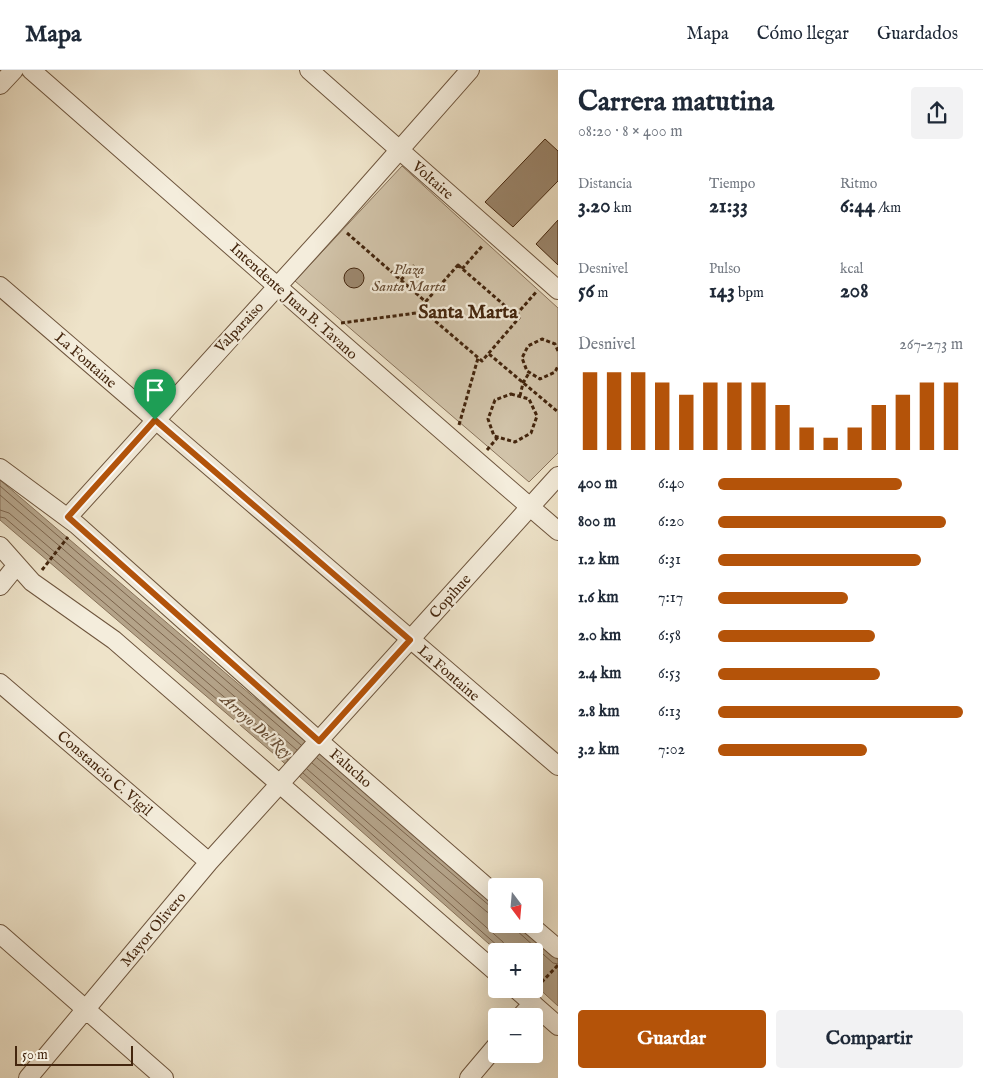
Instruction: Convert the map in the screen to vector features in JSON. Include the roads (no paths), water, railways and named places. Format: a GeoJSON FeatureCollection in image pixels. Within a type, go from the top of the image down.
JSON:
{"type":"FeatureCollection","features":[{"type":"Feature","properties":{"kind":"street"},"geometry":{"type":"LineString","coordinates":[[0,86],[14,70]]}},
{"type":"Feature","properties":{"kind":"street","name":"Intendente Juan B. Tavano"},"geometry":{"type":"LineString","coordinates":[[31,70],[320,325],[558,531]]}},
{"type":"Feature","properties":{"kind":"street","name":"Voltaire"},"geometry":{"type":"LineString","coordinates":[[308,70],[552,285]]}},
{"type":"Feature","properties":{"kind":"street","name":"Valparaiso"},"geometry":{"type":"LineString","coordinates":[[68,517],[335,223],[470,70]]}},
{"type":"Feature","properties":{"kind":"street","name":"La Fontaine"},"geometry":{"type":"LineString","coordinates":[[0,286],[558,766]]}},
{"type":"Feature","properties":{"kind":"street","name":"Falucho"},"geometry":{"type":"LineString","coordinates":[[0,468],[68,517],[317,742],[488,888]]}},
{"type":"Feature","properties":{"kind":"street","name":"Copihue"},"geometry":{"type":"LineString","coordinates":[[284,780],[558,476]]}},
{"type":"Feature","properties":{"kind":"street"},"geometry":{"type":"LineString","coordinates":[[0,546],[40,588],[114,640],[284,780],[488,965]]}},
{"type":"Feature","properties":{"kind":"street"},"geometry":{"type":"LineString","coordinates":[[0,586],[17,565]]}},
{"type":"Feature","properties":{"kind":"street","name":"Constancio C. Vigil"},"geometry":{"type":"LineString","coordinates":[[0,683],[209,862]]}},
{"type":"Feature","properties":{"kind":"street","name":"Mayor Olivero"},"geometry":{"type":"LineString","coordinates":[[28,1078],[209,862],[284,780]]}},
{"type":"Feature","properties":{"kind":"street"},"geometry":{"type":"LineString","coordinates":[[540,933],[558,949]]}},
{"type":"Feature","properties":{"kind":"street"},"geometry":{"type":"LineString","coordinates":[[0,934],[164,1078]]}},
{"type":"Feature","properties":{"kind":"street"},"geometry":{"type":"LineString","coordinates":[[530,1003],[558,1026]]}},
{"type":"Feature","properties":{"kind":"street"},"geometry":{"type":"LineString","coordinates":[[469,1078],[488,1055]]}},
{"type":"Feature","properties":{"kind":"water","name":"Arroyo Del Rey"},"geometry":{"type":"Polygon","coordinates":[[[0,480],[488,898],[488,933],[527,933],[539,943],[488,943],[274,754],[0,520],[0,480]]]}},
{"type":"Feature","properties":{"kind":"water"},"geometry":{"type":"Polygon","coordinates":[[[543,947],[558,960],[558,1006],[543,992],[543,947]]]}},
{"type":"Feature","properties":{"kind":"district","name":"Santa Marta"},"geometry":{"type":"Point","coordinates":[468,311]}},
{"type":"Feature","properties":{"kind":"park label","name":"Plaza Santa Marta"},"geometry":{"type":"Point","coordinates":[409,278]}}]}
